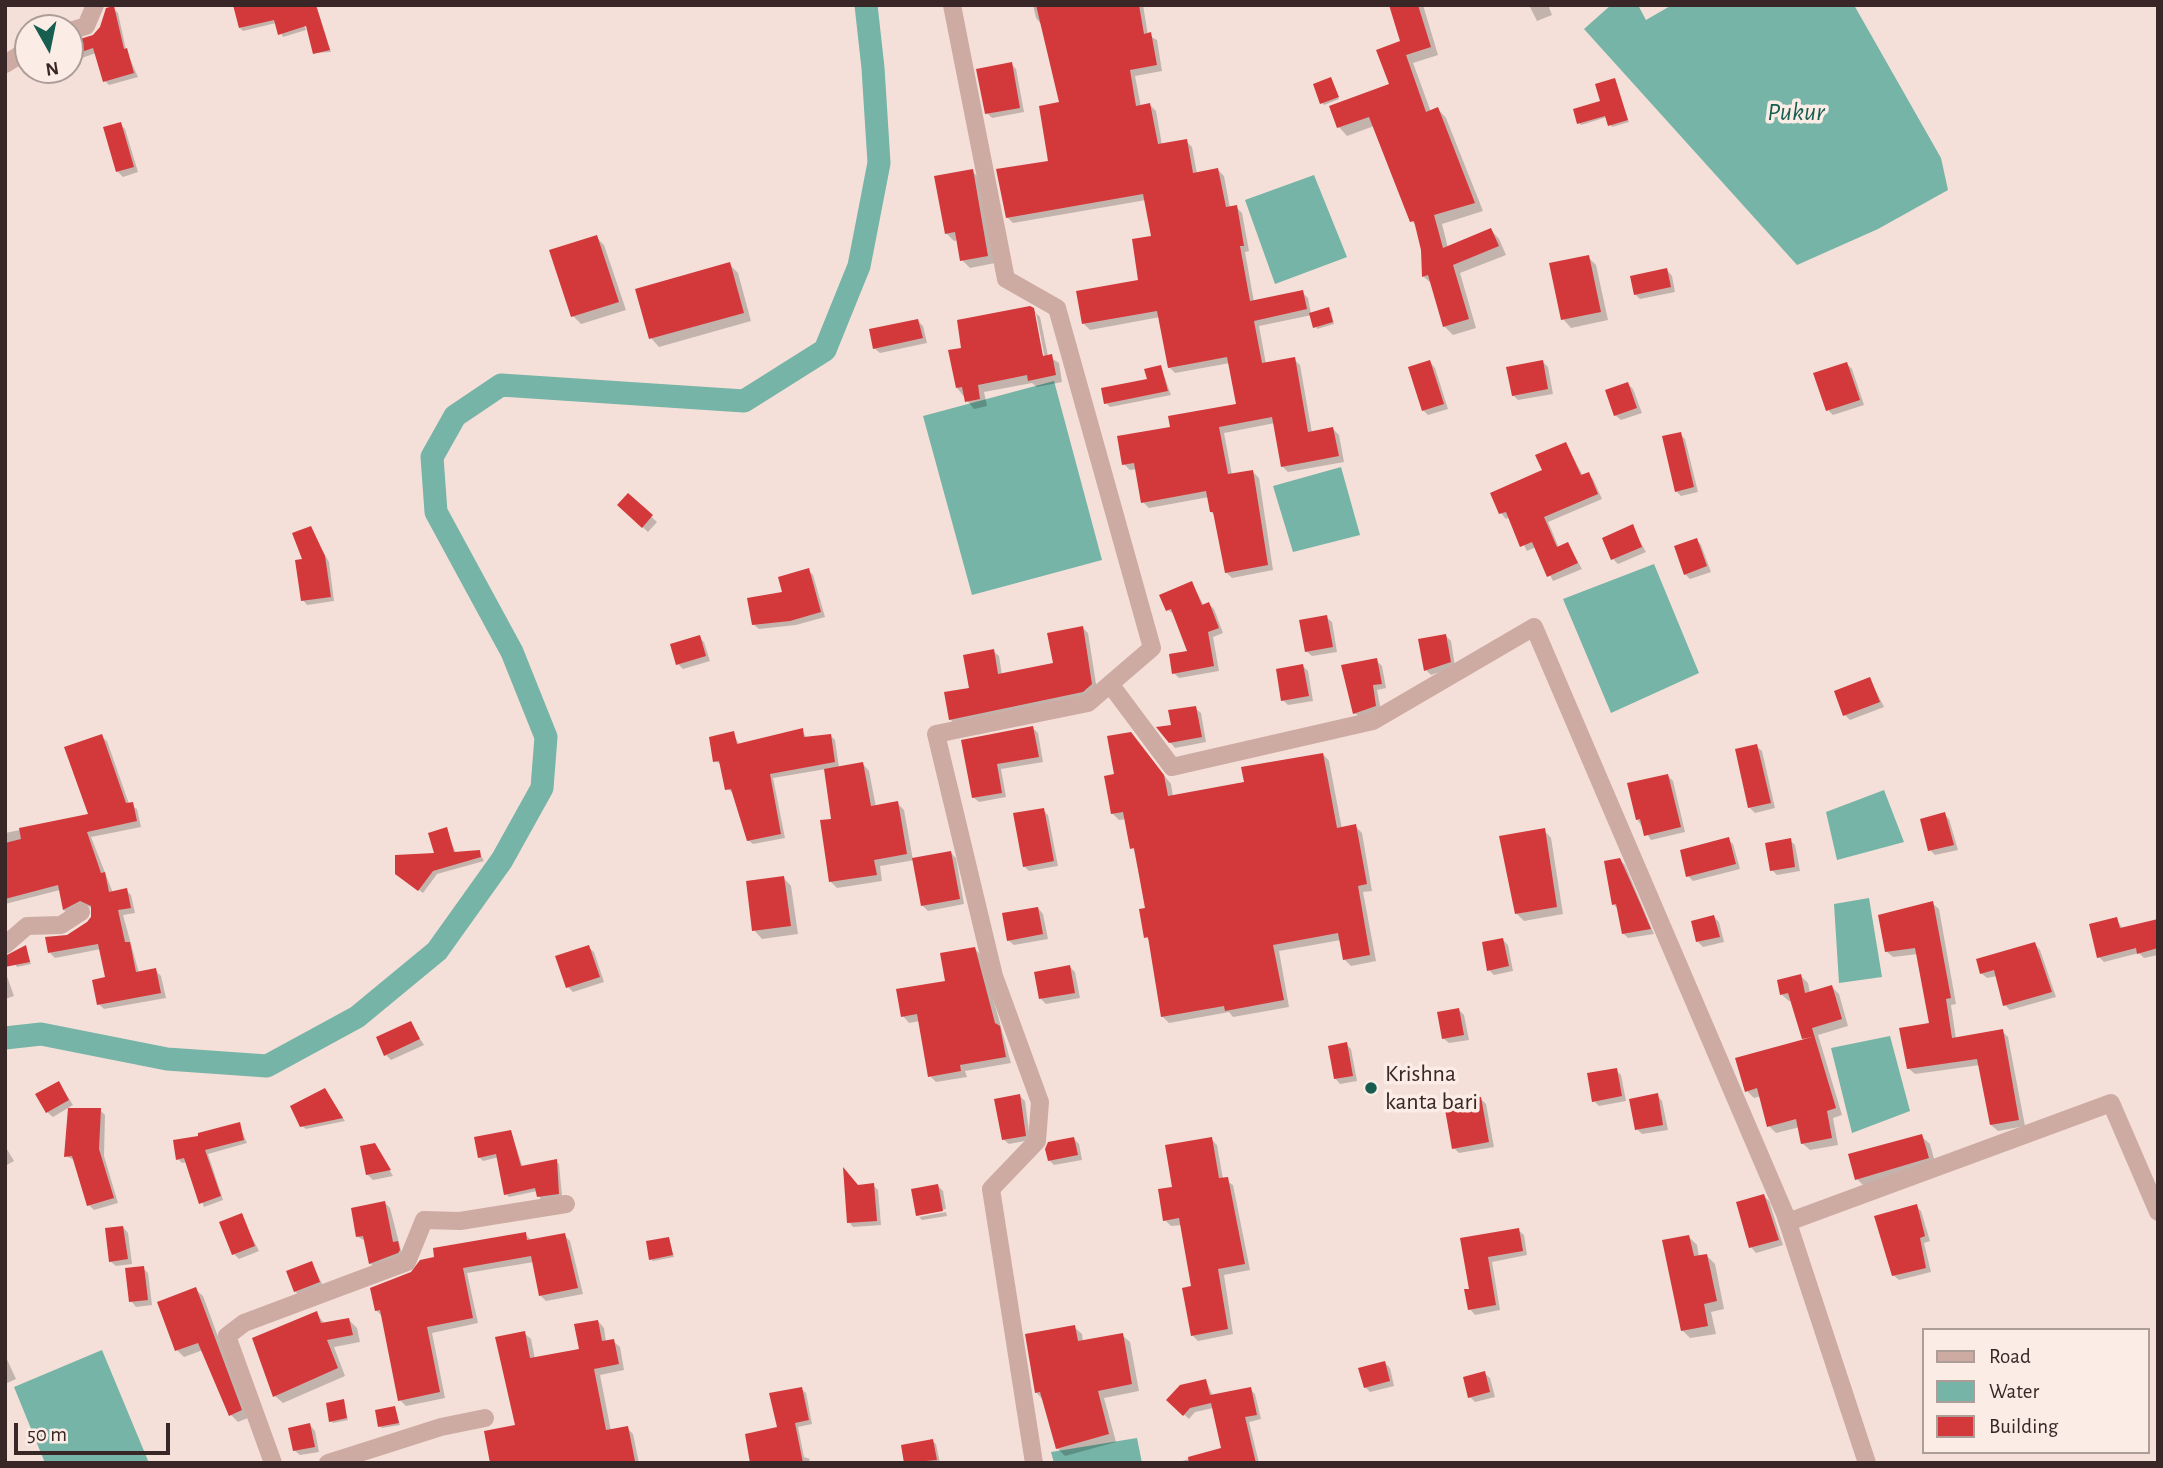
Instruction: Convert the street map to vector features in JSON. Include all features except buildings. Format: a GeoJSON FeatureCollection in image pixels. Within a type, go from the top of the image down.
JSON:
{"type":"FeatureCollection","features":[{"type":"Feature","properties":{"kind":"street"},"geometry":{"type":"LineString","coordinates":[[84,27],[95,5]]}},
{"type":"Feature","properties":{"kind":"street"},"geometry":{"type":"LineString","coordinates":[[952,5],[1006,279],[1057,308],[1152,648],[1088,703],[936,734],[994,976],[1041,1102],[1037,1141],[991,1189],[1034,1463]]}},
{"type":"Feature","properties":{"kind":"street"},"geometry":{"type":"LineString","coordinates":[[1110,684],[1171,767],[1373,721],[1534,627],[1788,1222],[1867,1463]]}},
{"type":"Feature","properties":{"kind":"street"},"geometry":{"type":"LineString","coordinates":[[5,945],[27,926],[61,925],[81,912]]}},
{"type":"Feature","properties":{"kind":"street"},"geometry":{"type":"LineString","coordinates":[[1788,1222],[2110,1103],[2158,1212]]}},
{"type":"Feature","properties":{"kind":"street"},"geometry":{"type":"LineString","coordinates":[[273,1463],[227,1336],[244,1323],[407,1262],[424,1220],[460,1221],[566,1204]]}},
{"type":"Feature","properties":{"kind":"street"},"geometry":{"type":"LineString","coordinates":[[328,1463],[441,1427],[485,1418]]}},
{"type":"Feature","properties":{"kind":"water","name":"Pukur"},"geometry":{"type":"Polygon","coordinates":[[[1611,5],[1638,5],[1646,20],[1672,5],[1854,5],[1941,158],[1948,190],[1878,229],[1797,265],[1584,29],[1611,5]]]}},
{"type":"Feature","properties":{"kind":"water"},"geometry":{"type":"Polygon","coordinates":[[[1314,175],[1347,257],[1275,284],[1245,200],[1314,175]]]}},
{"type":"Feature","properties":{"kind":"water"},"geometry":{"type":"Polygon","coordinates":[[[1054,381],[1102,560],[972,595],[923,416],[1054,381]]]}},
{"type":"Feature","properties":{"kind":"water"},"geometry":{"type":"Polygon","coordinates":[[[1341,467],[1360,535],[1293,552],[1273,486],[1341,467]]]}},
{"type":"Feature","properties":{"kind":"water"},"geometry":{"type":"Polygon","coordinates":[[[1654,564],[1699,673],[1611,713],[1563,599],[1654,564]]]}},
{"type":"Feature","properties":{"kind":"water"},"geometry":{"type":"Polygon","coordinates":[[[1884,790],[1904,842],[1837,860],[1826,812],[1884,790]]]}},
{"type":"Feature","properties":{"kind":"water"},"geometry":{"type":"Polygon","coordinates":[[[1869,898],[1882,977],[1839,983],[1834,904],[1869,898]]]}},
{"type":"Feature","properties":{"kind":"water"},"geometry":{"type":"Polygon","coordinates":[[[1890,1036],[1910,1111],[1852,1133],[1831,1048],[1890,1036]]]}},
{"type":"Feature","properties":{"kind":"water"},"geometry":{"type":"Polygon","coordinates":[[[102,1350],[149,1463],[45,1463],[14,1387],[102,1350]]]}},
{"type":"Feature","properties":{"kind":"water"},"geometry":{"type":"Polygon","coordinates":[[[1137,1438],[1142,1463],[1054,1463],[1051,1452],[1137,1438]]]}},
{"type":"Feature","properties":{"kind":"waterway"},"geometry":{"type":"LineString","coordinates":[[5,1038],[41,1034],[167,1059],[267,1066],[357,1017],[437,951],[502,860],[542,788],[546,737],[512,652],[436,512],[432,457],[455,416],[501,385],[744,401],[825,350],[859,266],[879,163],[866,5]]}},
{"type":"Feature","properties":{"kind":"place","name":"Krishna kanta bari"},"geometry":{"type":"Point","coordinates":[1371,1088]}}]}
